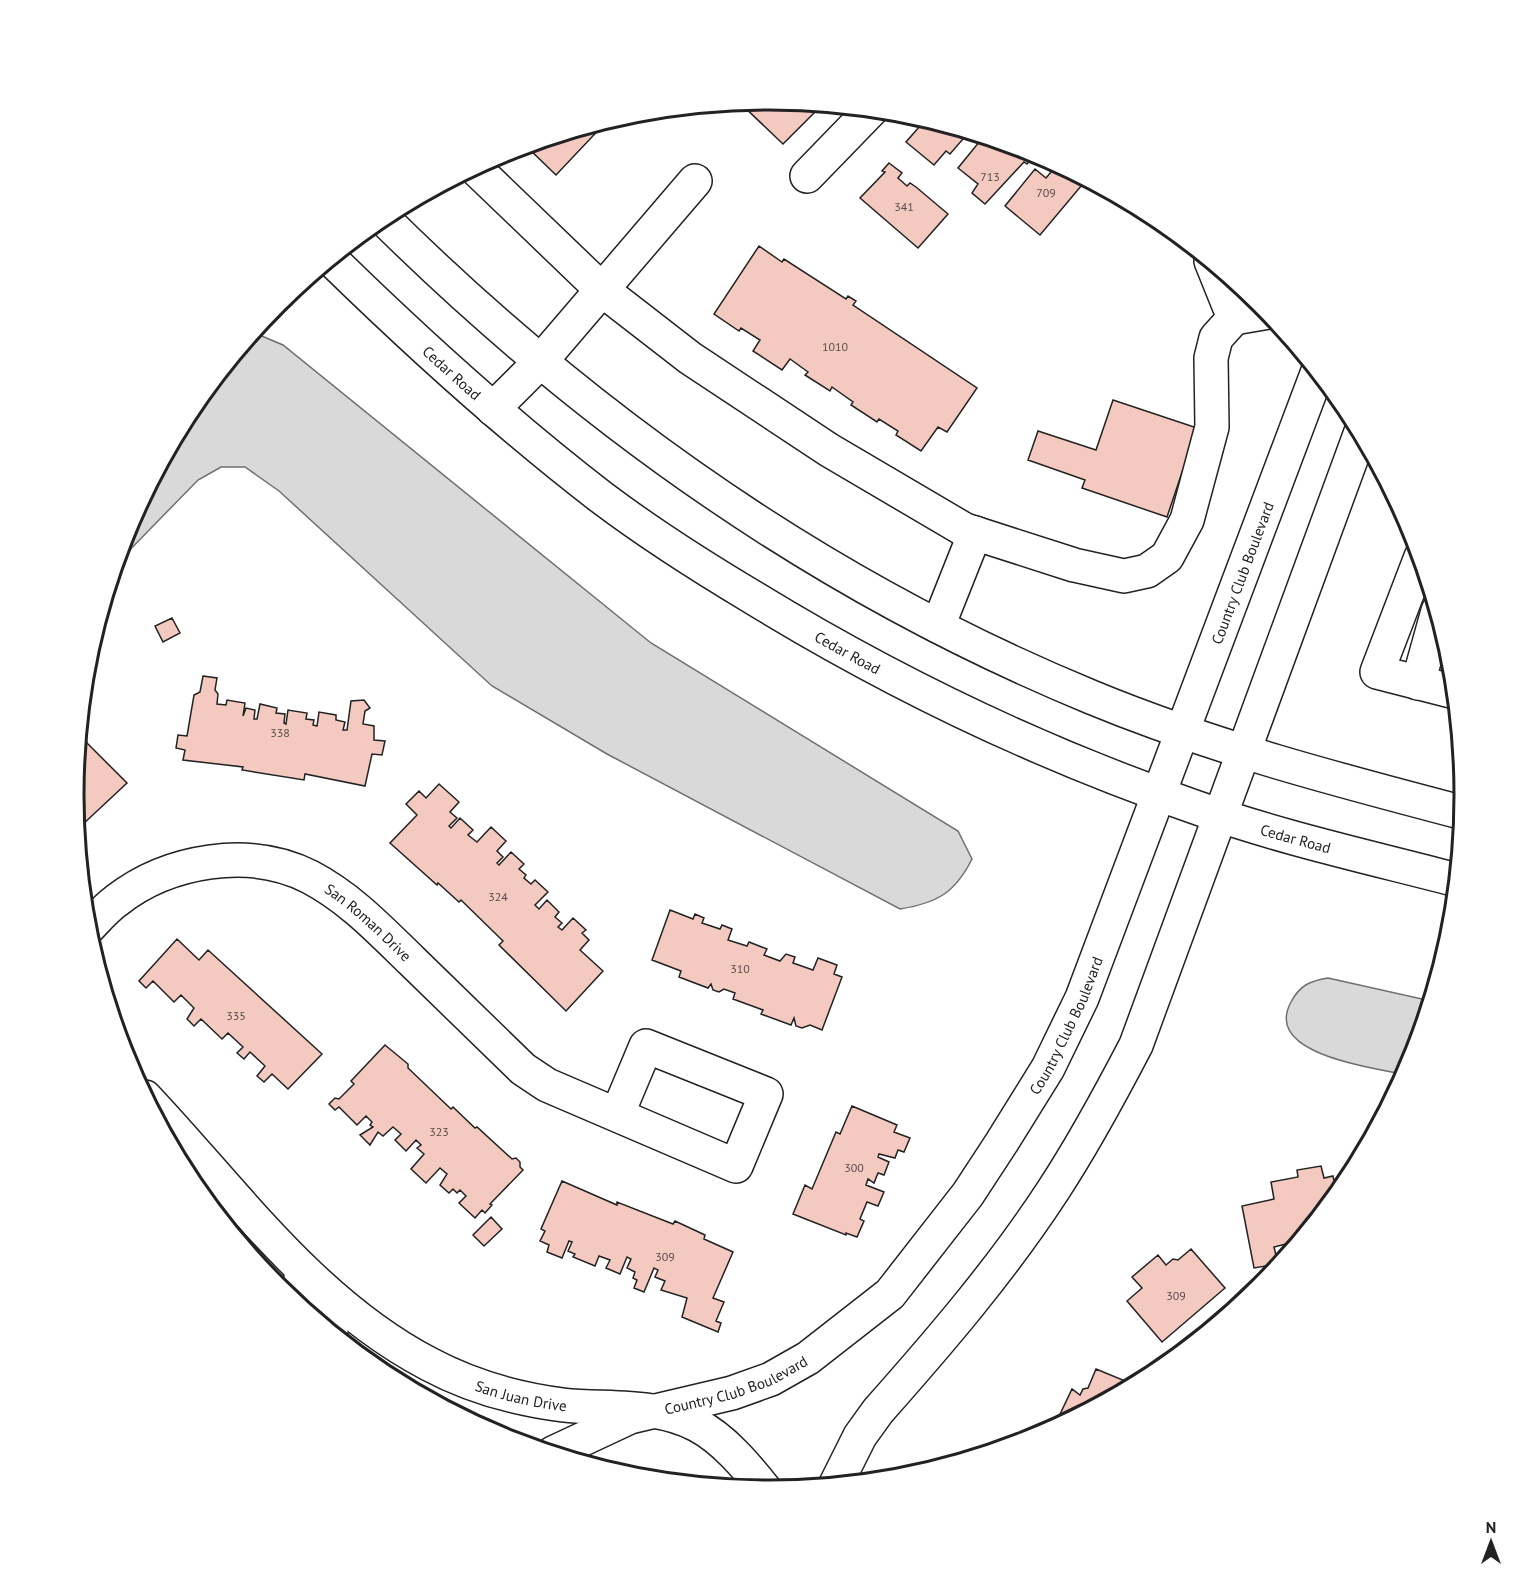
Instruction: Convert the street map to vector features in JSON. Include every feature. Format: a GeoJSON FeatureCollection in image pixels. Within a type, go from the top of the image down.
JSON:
{"type":"FeatureCollection","features":[{"type":"Feature","properties":{"kind":"street"},"geometry":{"type":"LineString","coordinates":[[807,176],[865,116]]}},
{"type":"Feature","properties":{"kind":"street"},"geometry":{"type":"LineString","coordinates":[[481,174],[601,289],[690,358],[829,450],[965,530],[1074,566],[1124,576],[1147,571],[1167,557],[1187,520],[1212,426],[1211,358],[1216,338],[1234,318],[1258,314]]}},
{"type":"Feature","properties":{"kind":"street"},"geometry":{"type":"LineString","coordinates":[[493,409],[540,362],[695,181]]}},
{"type":"Feature","properties":{"kind":"street"},"geometry":{"type":"LineString","coordinates":[[390,224],[465,296],[540,362],[639,440],[759,524],[841,573],[938,626],[1090,697],[1299,770],[1455,811]]}},
{"type":"Feature","properties":{"kind":"street","name":"Cedar Road"},"geometry":{"type":"LineString","coordinates":[[336,264],[418,344],[602,498],[651,532],[805,629],[922,692],[994,726],[1158,794],[1221,816],[1450,878]]}},
{"type":"Feature","properties":{"kind":"street"},"geometry":{"type":"LineString","coordinates":[[1217,277],[1234,318]]}},
{"type":"Feature","properties":{"kind":"street","name":"Country Club Boulevard"},"geometry":{"type":"LineString","coordinates":[[563,1448],[630,1417],[732,1393],[771,1378],[808,1359],[890,1294],[968,1194],[1047,1068],[1082,998],[1315,380]]}},
{"type":"Feature","properties":{"kind":"street"},"geometry":{"type":"LineString","coordinates":[[840,1477],[866,1428],[1006,1258],[1052,1192],[1097,1119],[1136,1045],[1357,443]]}},
{"type":"Feature","properties":{"kind":"street"},"geometry":{"type":"LineString","coordinates":[[938,626],[975,533]]}},
{"type":"Feature","properties":{"kind":"street"},"geometry":{"type":"LineString","coordinates":[[1417,569],[1377,672],[1447,690]]}},
{"type":"Feature","properties":{"kind":"street"},"geometry":{"type":"LineString","coordinates":[[1418,683],[1434,626]]}},
{"type":"Feature","properties":{"kind":"street","name":"San Roman Drive"},"geometry":{"type":"LineString","coordinates":[[96,920],[115,901],[143,884],[186,866],[225,860],[265,863],[309,876],[353,904],[523,1069],[547,1085],[617,1115]]}},
{"type":"Feature","properties":{"kind":"street","name":"San Juan Drive"},"geometry":{"type":"LineString","coordinates":[[167,1120],[290,1258],[373,1330],[427,1363],[471,1384],[565,1405],[603,1405],[654,1411],[697,1425],[723,1445],[755,1480]]}},
{"type":"Feature","properties":{"kind":"street","name":"San Juan Drive"},"geometry":{"type":"LineString","coordinates":[[290,1258],[320,1312]]}},
{"type":"Feature","properties":{"kind":"shaded area"},"geometry":{"type":"Polygon","coordinates":[[[261,336],[283,345],[651,643],[958,831],[972,859],[959,880],[944,894],[935,900],[900,909],[607,754],[492,686],[279,491],[245,467],[221,467],[198,480],[129,550],[155,492],[176,452],[226,378],[261,336]]]}},
{"type":"Feature","properties":{"kind":"shaded area"},"geometry":{"type":"Polygon","coordinates":[[[1328,978],[1424,999],[1396,1073],[1326,1055],[1306,1046],[1292,1035],[1286,1020],[1291,1002],[1306,985],[1328,978]]]}},
{"type":"Feature","properties":{"kind":"building"},"geometry":{"type":"Polygon","coordinates":[[[748,110],[814,111],[783,144],[748,110]]]}},
{"type":"Feature","properties":{"kind":"building"},"geometry":{"type":"Polygon","coordinates":[[[919,127],[964,138],[950,154],[946,151],[934,165],[906,142],[919,127]]]}},
{"type":"Feature","properties":{"kind":"building"},"geometry":{"type":"Polygon","coordinates":[[[597,132],[556,175],[533,152],[597,132]]]}},
{"type":"Feature","properties":{"kind":"building"},"geometry":{"type":"Polygon","coordinates":[[[979,143],[1030,161],[1027,164],[1024,162],[985,204],[972,193],[978,184],[958,168],[979,143]]]}},
{"type":"Feature","properties":{"kind":"building"},"geometry":{"type":"Polygon","coordinates":[[[889,163],[902,173],[898,178],[907,186],[910,183],[916,187],[948,214],[918,248],[860,198],[885,172],[882,171],[889,163]]]}},
{"type":"Feature","properties":{"kind":"building"},"geometry":{"type":"Polygon","coordinates":[[[1035,169],[1046,178],[1052,171],[1082,185],[1040,235],[1005,206],[1035,169]]]}},
{"type":"Feature","properties":{"kind":"building"},"geometry":{"type":"Polygon","coordinates":[[[759,246],[782,262],[784,259],[846,299],[848,296],[856,301],[853,305],[977,388],[947,432],[938,427],[921,451],[896,435],[898,431],[879,419],[877,422],[851,405],[853,402],[832,387],[830,391],[805,375],[808,372],[790,359],[782,370],[753,351],[760,340],[741,328],[739,331],[714,314],[759,246]]]}},
{"type":"Feature","properties":{"kind":"building"},"geometry":{"type":"Polygon","coordinates":[[[1113,400],[1197,428],[1167,517],[1082,488],[1085,480],[1028,460],[1038,431],[1096,450],[1113,400]]]}},
{"type":"Feature","properties":{"kind":"building"},"geometry":{"type":"Polygon","coordinates":[[[172,618],[180,633],[163,642],[155,626],[172,618]]]}},
{"type":"Feature","properties":{"kind":"building"},"geometry":{"type":"Polygon","coordinates":[[[203,676],[217,678],[215,690],[218,694],[217,704],[226,705],[227,700],[245,703],[243,716],[246,708],[255,710],[254,719],[257,719],[260,704],[277,708],[276,713],[285,714],[284,723],[286,724],[288,710],[307,713],[306,719],[314,720],[313,725],[317,726],[319,712],[336,715],[336,720],[345,722],[343,730],[347,730],[351,701],[364,700],[370,708],[365,711],[363,724],[374,726],[374,740],[385,741],[382,755],[372,754],[365,786],[305,774],[304,780],[242,770],[243,767],[183,760],[185,750],[176,748],[178,735],[187,736],[194,695],[200,692],[203,676]]]}},
{"type":"Feature","properties":{"kind":"building"},"geometry":{"type":"Polygon","coordinates":[[[86,742],[127,783],[85,823],[86,742]]]}},
{"type":"Feature","properties":{"kind":"building"},"geometry":{"type":"Polygon","coordinates":[[[439,784],[459,802],[450,812],[457,818],[449,826],[451,828],[460,818],[473,830],[468,835],[477,842],[491,827],[506,841],[497,851],[503,857],[497,863],[499,865],[511,852],[524,864],[519,869],[526,875],[524,878],[531,884],[535,880],[548,892],[535,905],[539,909],[547,900],[559,912],[555,917],[562,923],[558,927],[562,930],[573,918],[586,930],[582,933],[589,940],[580,950],[603,971],[566,1011],[499,945],[503,941],[461,900],[459,902],[438,883],[437,885],[390,843],[417,815],[406,804],[419,791],[426,798],[439,784]]]}},
{"type":"Feature","properties":{"kind":"building"},"geometry":{"type":"Polygon","coordinates":[[[670,910],[693,919],[695,914],[704,918],[702,923],[720,929],[722,925],[732,929],[728,940],[747,946],[749,942],[767,949],[764,955],[780,961],[786,954],[795,957],[793,963],[813,970],[818,958],[837,965],[834,974],[842,977],[822,1030],[810,1025],[802,1028],[796,1026],[794,1018],[791,1025],[761,1014],[763,1010],[733,999],[735,993],[724,989],[719,992],[713,990],[711,984],[708,988],[679,977],[681,971],[652,960],[670,910]]]}},
{"type":"Feature","properties":{"kind":"building"},"geometry":{"type":"Polygon","coordinates":[[[177,939],[199,960],[208,950],[322,1054],[288,1089],[272,1074],[264,1082],[257,1076],[265,1066],[250,1052],[244,1059],[237,1053],[243,1047],[228,1033],[222,1039],[201,1019],[194,1026],[187,1019],[194,1008],[181,995],[174,1002],[153,981],[146,988],[139,981],[177,939]]]}},
{"type":"Feature","properties":{"kind":"building"},"geometry":{"type":"Polygon","coordinates":[[[385,1045],[408,1064],[408,1068],[451,1109],[453,1107],[512,1159],[516,1158],[520,1162],[523,1170],[490,1204],[492,1205],[485,1213],[482,1210],[475,1218],[459,1203],[466,1196],[460,1190],[457,1193],[453,1189],[449,1193],[440,1185],[447,1174],[440,1168],[426,1183],[411,1169],[424,1154],[417,1148],[421,1145],[416,1140],[406,1151],[395,1140],[401,1134],[393,1127],[383,1136],[378,1132],[370,1145],[360,1135],[373,1127],[370,1125],[372,1122],[366,1116],[357,1125],[339,1107],[335,1110],[329,1104],[335,1098],[339,1099],[354,1084],[351,1081],[385,1045]]]}},
{"type":"Feature","properties":{"kind":"building"},"geometry":{"type":"Polygon","coordinates":[[[852,1106],[897,1125],[894,1132],[910,1138],[904,1152],[898,1150],[895,1158],[879,1154],[878,1157],[889,1162],[884,1175],[878,1173],[874,1183],[868,1179],[866,1185],[884,1192],[878,1206],[867,1202],[860,1219],[864,1221],[857,1237],[846,1233],[846,1235],[793,1214],[805,1185],[812,1189],[836,1132],[840,1134],[852,1106]]]}},
{"type":"Feature","properties":{"kind":"building"},"geometry":{"type":"Polygon","coordinates":[[[1321,1166],[1324,1178],[1333,1176],[1334,1182],[1286,1245],[1274,1247],[1276,1256],[1267,1266],[1254,1268],[1242,1206],[1274,1199],[1271,1182],[1298,1177],[1297,1170],[1321,1166]]]}},
{"type":"Feature","properties":{"kind":"building"},"geometry":{"type":"Polygon","coordinates":[[[562,1181],[617,1205],[617,1202],[673,1224],[675,1221],[705,1235],[704,1239],[733,1252],[713,1298],[724,1302],[716,1321],[721,1323],[718,1332],[682,1317],[687,1298],[661,1290],[665,1281],[655,1277],[658,1270],[654,1268],[644,1292],[634,1288],[637,1280],[633,1278],[635,1272],[627,1268],[631,1259],[627,1257],[620,1274],[606,1268],[610,1260],[599,1256],[595,1266],[573,1257],[575,1254],[568,1251],[572,1242],[569,1241],[562,1258],[547,1252],[549,1245],[540,1241],[545,1231],[541,1229],[562,1181]]]}},
{"type":"Feature","properties":{"kind":"building"},"geometry":{"type":"Polygon","coordinates":[[[491,1217],[502,1229],[484,1246],[473,1235],[491,1217]]]}},
{"type":"Feature","properties":{"kind":"building"},"geometry":{"type":"Polygon","coordinates":[[[1191,1249],[1225,1288],[1162,1342],[1127,1301],[1142,1288],[1132,1277],[1158,1255],[1166,1265],[1173,1259],[1178,1260],[1191,1249]]]}},
{"type":"Feature","properties":{"kind":"building"},"geometry":{"type":"Polygon","coordinates":[[[1096,1369],[1125,1381],[1059,1416],[1072,1389],[1080,1395],[1083,1389],[1088,1388],[1096,1369]]]}}]}
